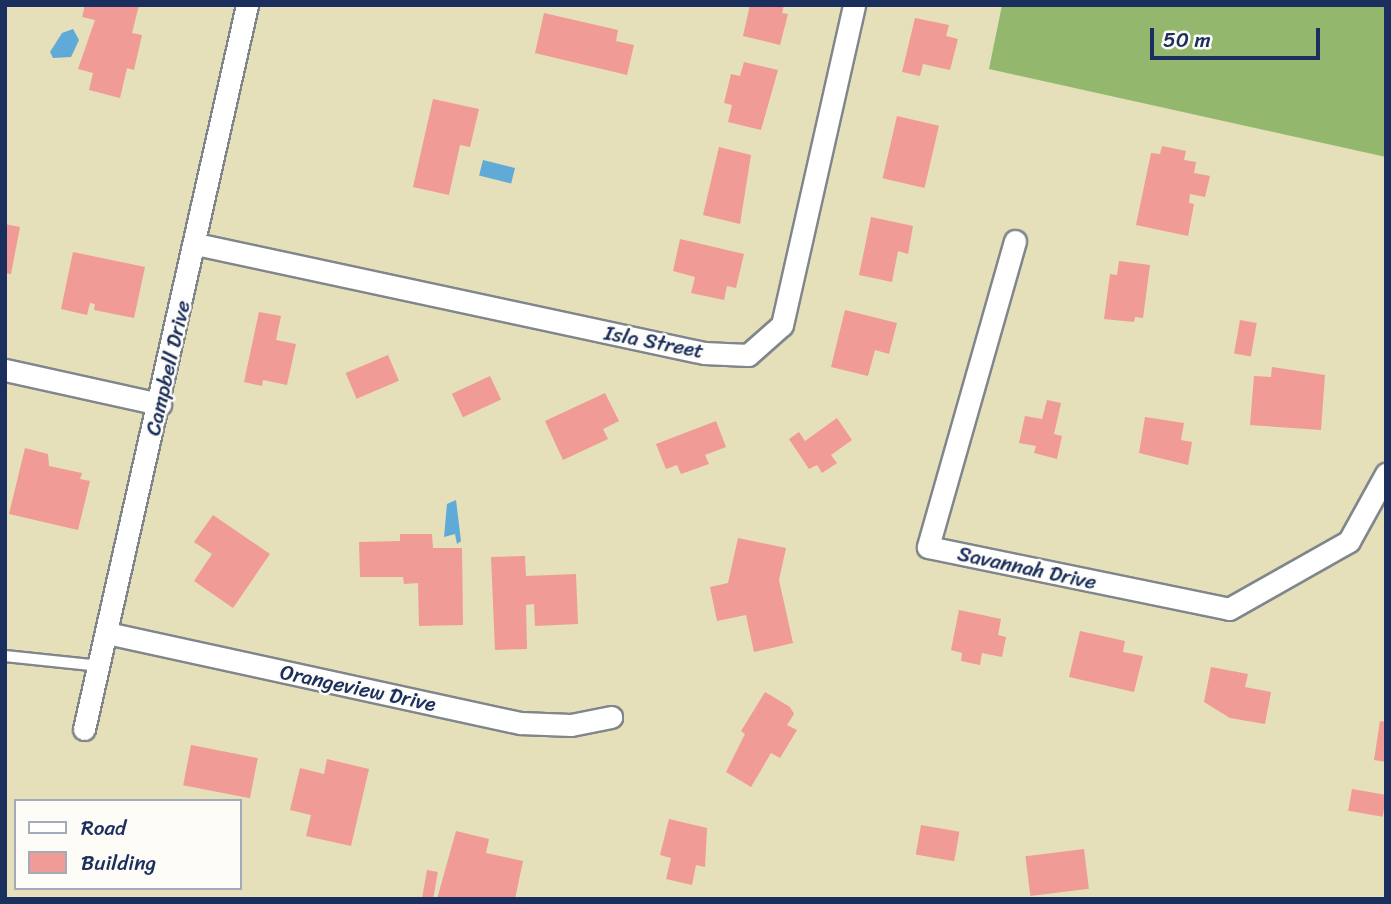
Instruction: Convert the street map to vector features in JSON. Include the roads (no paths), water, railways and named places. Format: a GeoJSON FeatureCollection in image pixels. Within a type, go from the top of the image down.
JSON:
{"type":"FeatureCollection","features":[{"type":"Feature","properties":{"kind":"street","name":"Campbell Drive"},"geometry":{"type":"LineString","coordinates":[[84,729],[160,404],[247,5]]}},
{"type":"Feature","properties":{"kind":"street","name":"Isla Street"},"geometry":{"type":"LineString","coordinates":[[196,244],[704,353],[748,355],[782,325],[854,5]]}},
{"type":"Feature","properties":{"kind":"street","name":"Savannah Drive"},"geometry":{"type":"LineString","coordinates":[[1015,241],[928,547],[1228,609],[1349,541],[1386,474]]}},
{"type":"Feature","properties":{"kind":"street"},"geometry":{"type":"LineString","coordinates":[[5,370],[160,404]]}},
{"type":"Feature","properties":{"kind":"street","name":"Orangeview Drive"},"geometry":{"type":"LineString","coordinates":[[107,633],[520,723],[571,725],[611,718]]}},
{"type":"Feature","properties":{"kind":"lane"},"geometry":{"type":"LineString","coordinates":[[5,656],[100,666]]}},
{"type":"Feature","properties":{"kind":"water"},"geometry":{"type":"Polygon","coordinates":[[[73,29],[79,40],[71,57],[53,58],[50,52],[62,33],[73,29]]]}},
{"type":"Feature","properties":{"kind":"water"},"geometry":{"type":"Polygon","coordinates":[[[483,160],[515,168],[511,184],[479,176],[483,160]]]}},
{"type":"Feature","properties":{"kind":"water"},"geometry":{"type":"Polygon","coordinates":[[[456,500],[461,541],[457,544],[455,534],[444,537],[447,504],[456,500]]]}}]}
